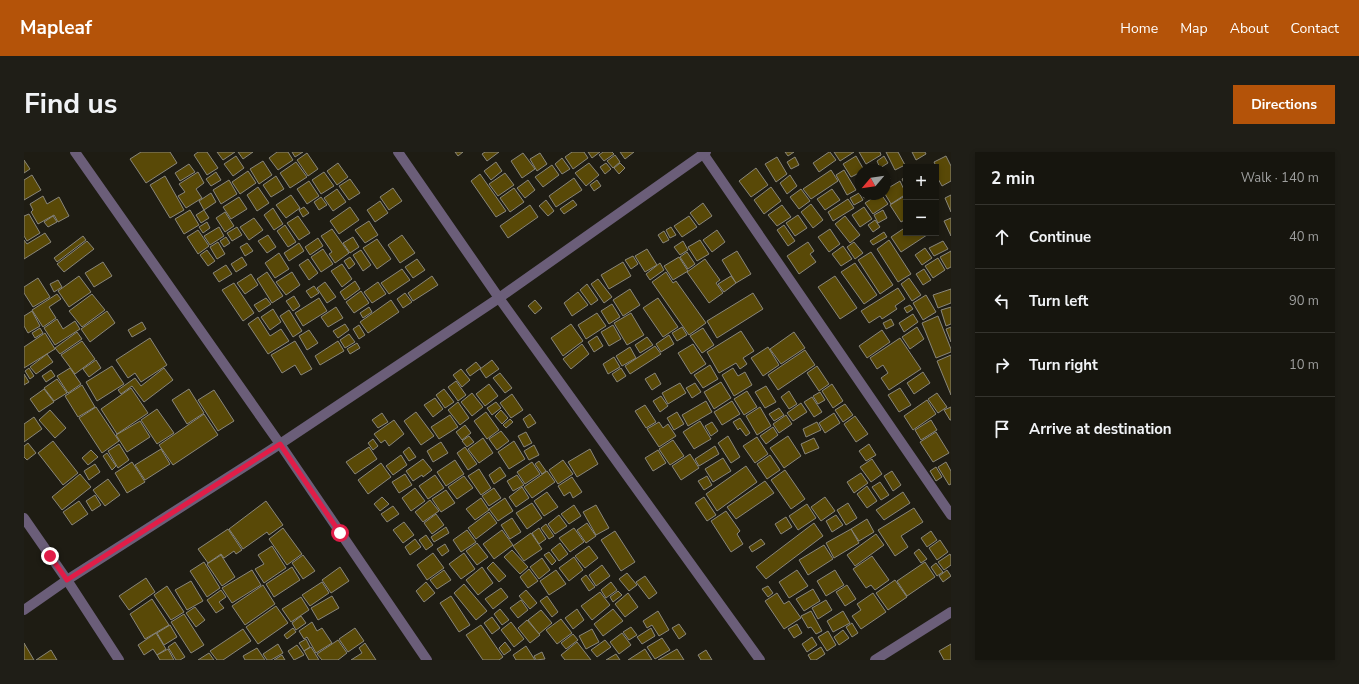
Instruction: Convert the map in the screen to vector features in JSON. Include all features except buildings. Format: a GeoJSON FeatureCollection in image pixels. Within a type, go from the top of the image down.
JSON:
{"type":"FeatureCollection","features":[{"type":"Feature","properties":{"kind":"street"},"geometry":{"type":"LineString","coordinates":[[75,152],[280,444],[427,660]]}},
{"type":"Feature","properties":{"kind":"street"},"geometry":{"type":"LineString","coordinates":[[398,152],[499,298],[760,660]]}},
{"type":"Feature","properties":{"kind":"street"},"geometry":{"type":"LineString","coordinates":[[24,610],[67,580],[280,444],[499,298],[703,153],[951,514]]}},
{"type":"Feature","properties":{"kind":"street"},"geometry":{"type":"LineString","coordinates":[[24,518],[67,580],[119,660]]}},
{"type":"Feature","properties":{"kind":"street"},"geometry":{"type":"LineString","coordinates":[[875,660],[951,612]]}},
{"type":"Feature","properties":{"kind":"route"},"geometry":{"type":"LineString","coordinates":[[50,556],[67,580],[280,444],[340,533]]}}]}
